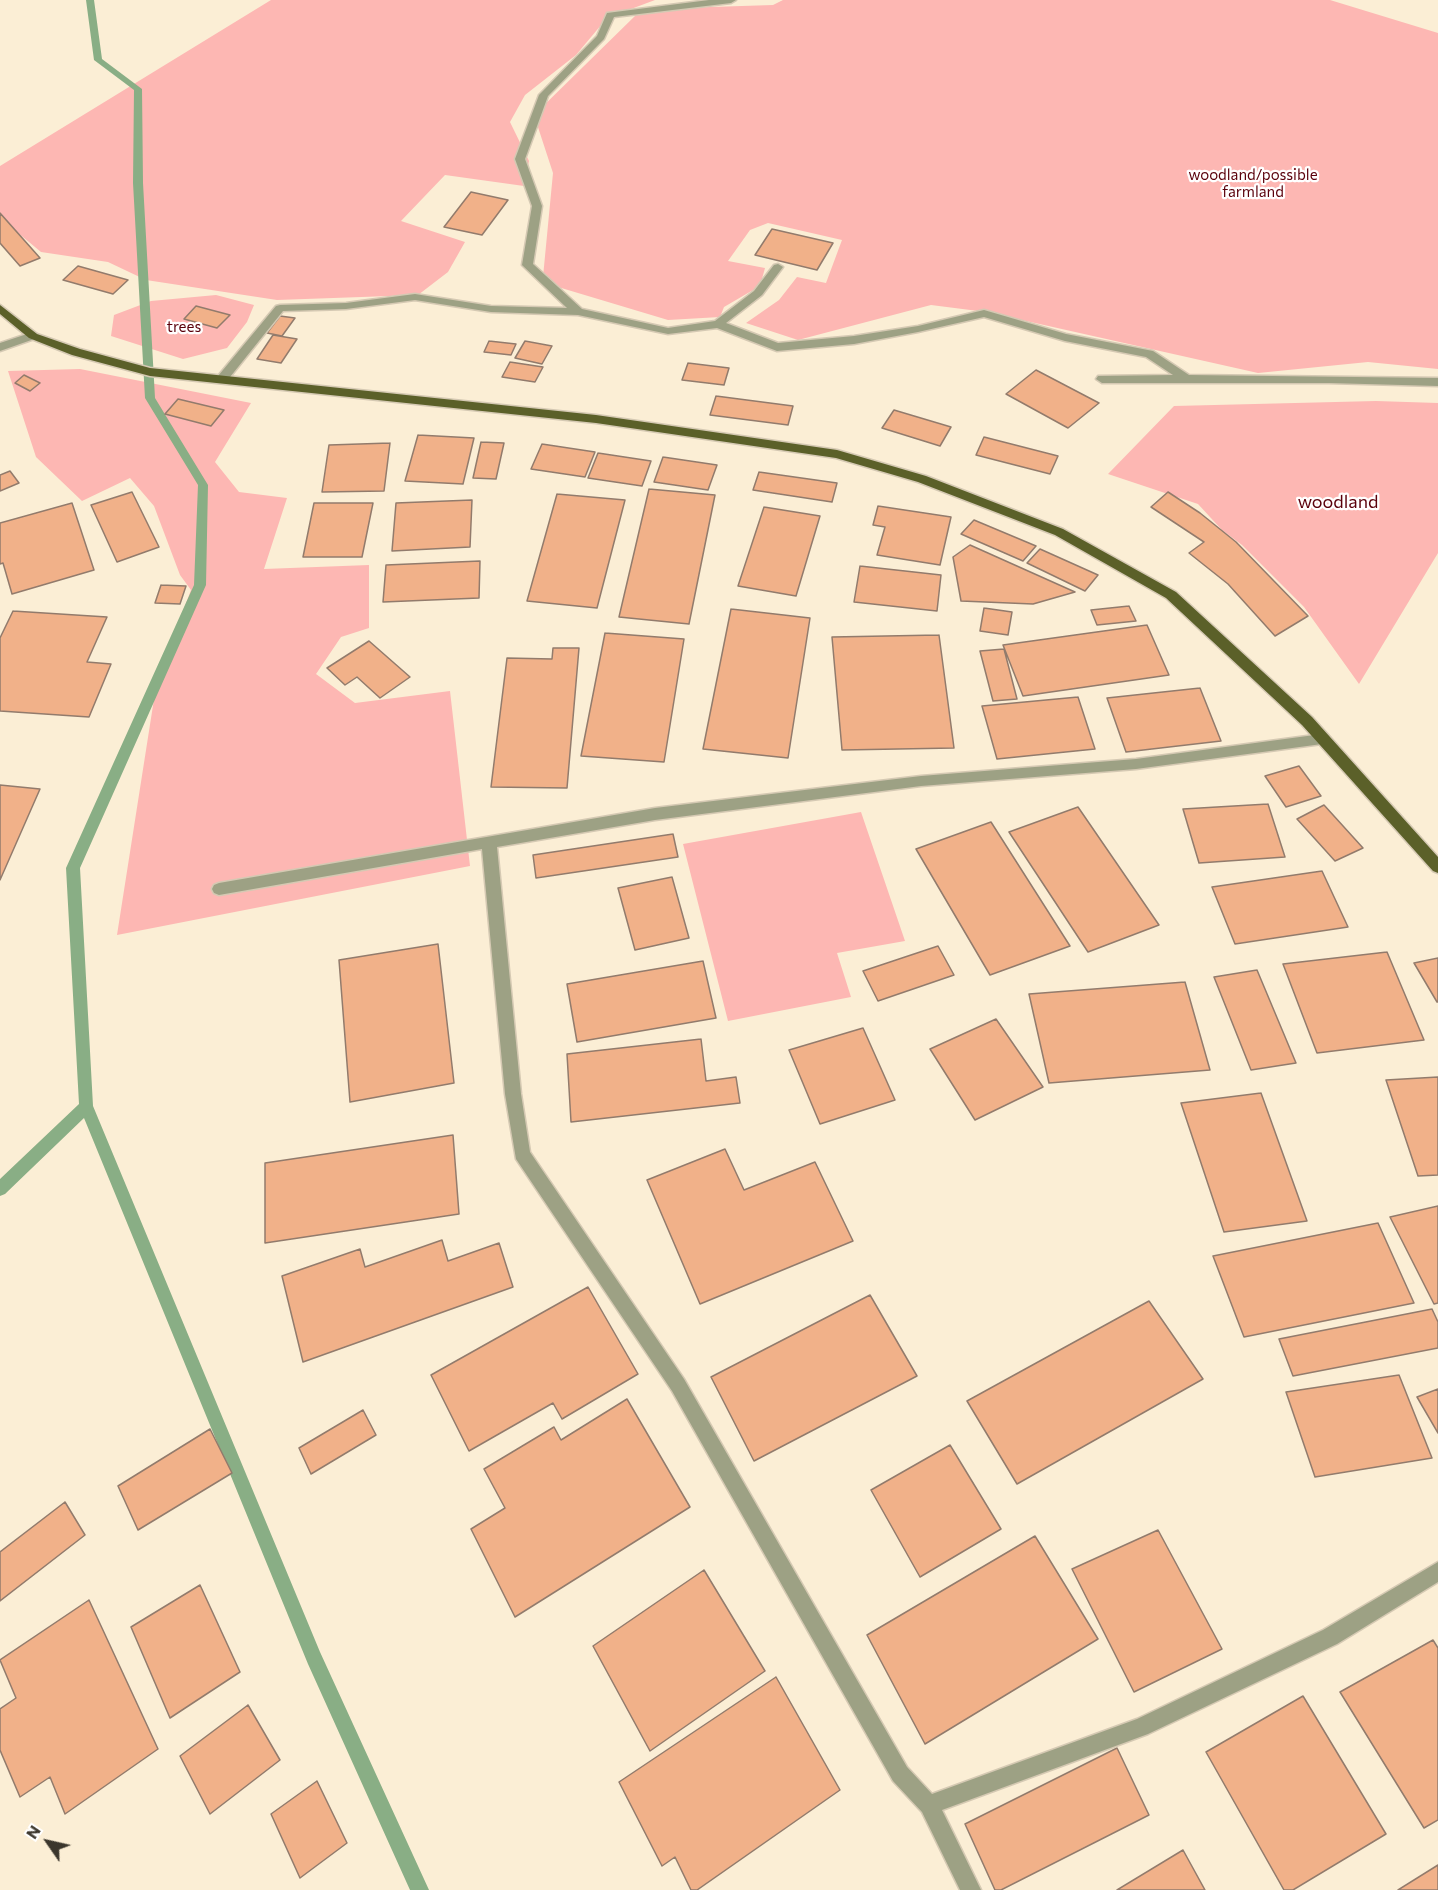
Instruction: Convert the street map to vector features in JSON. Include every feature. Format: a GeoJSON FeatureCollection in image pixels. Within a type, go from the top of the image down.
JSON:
{"type":"FeatureCollection","features":[{"type":"Feature","properties":{"kind":"main road"},"geometry":{"type":"LineString","coordinates":[[0,308],[33,336],[76,352],[150,372],[596,420],[837,454],[922,479],[1059,532],[1171,595],[1322,739],[1438,867]]}},
{"type":"Feature","properties":{"kind":"street"},"geometry":{"type":"LineString","coordinates":[[578,312],[527,265],[537,206],[520,159],[544,95],[601,37],[610,15],[732,0]]}},
{"type":"Feature","properties":{"kind":"street"},"geometry":{"type":"LineString","coordinates":[[718,324],[758,293],[778,267]]}},
{"type":"Feature","properties":{"kind":"street"},"geometry":{"type":"LineString","coordinates":[[222,379],[280,308],[346,306],[416,297],[491,309],[578,312],[668,331],[718,324],[777,347],[854,340],[918,329],[984,313],[1065,338],[1149,354],[1187,379]]}},
{"type":"Feature","properties":{"kind":"street"},"geometry":{"type":"LineString","coordinates":[[0,347],[33,336]]}},
{"type":"Feature","properties":{"kind":"street"},"geometry":{"type":"LineString","coordinates":[[1102,379],[1438,382]]}},
{"type":"Feature","properties":{"kind":"street"},"geometry":{"type":"LineString","coordinates":[[219,889],[655,814],[921,782],[1136,764],[1322,739]]}},
{"type":"Feature","properties":{"kind":"street"},"geometry":{"type":"LineString","coordinates":[[489,843],[513,1094],[522,1154],[678,1385],[900,1774],[929,1805],[971,1890]]}},
{"type":"Feature","properties":{"kind":"street"},"geometry":{"type":"LineString","coordinates":[[929,1805],[1142,1727],[1330,1637],[1438,1571]]}},
{"type":"Feature","properties":{"kind":"green space"},"geometry":{"type":"Polygon","coordinates":[[[271,0],[655,0],[607,18],[576,55],[525,95],[510,122],[529,161],[524,186],[445,175],[401,221],[465,242],[448,272],[418,295],[277,300],[146,280],[108,262],[41,252],[0,218],[0,166],[271,0]]]}},
{"type":"Feature","properties":{"kind":"green space","name":"woodland/possible farmland"},"geometry":{"type":"Polygon","coordinates":[[[783,0],[1330,0],[1438,33],[1438,369],[1368,362],[1258,373],[986,312],[931,305],[798,340],[746,323],[779,300],[797,277],[826,283],[842,240],[768,223],[750,230],[728,261],[765,268],[760,286],[724,307],[720,317],[668,320],[558,287],[543,277],[553,173],[534,115],[636,15],[679,8],[773,5],[783,0]]]}},
{"type":"Feature","properties":{"kind":"green space","name":"trees"},"geometry":{"type":"Polygon","coordinates":[[[216,295],[254,305],[247,322],[227,348],[183,359],[111,336],[114,315],[151,301],[216,295]]]}},
{"type":"Feature","properties":{"kind":"green space"},"geometry":{"type":"Polygon","coordinates":[[[80,369],[251,403],[215,462],[239,492],[287,498],[264,569],[369,565],[369,628],[341,637],[316,674],[355,703],[450,691],[470,866],[117,935],[157,680],[191,590],[180,575],[154,506],[130,478],[82,501],[36,457],[8,371],[80,369]]]}},
{"type":"Feature","properties":{"kind":"green space","name":"woodland"},"geometry":{"type":"Polygon","coordinates":[[[1376,401],[1438,403],[1438,553],[1359,684],[1304,607],[1242,545],[1222,530],[1198,504],[1108,474],[1174,406],[1376,401]]]}},
{"type":"Feature","properties":{"kind":"green space"},"geometry":{"type":"Polygon","coordinates":[[[861,812],[905,941],[837,953],[851,997],[728,1021],[683,844],[861,812]]]}},
{"type":"Feature","properties":{"kind":"building"},"geometry":{"type":"Polygon","coordinates":[[[471,192],[508,200],[482,235],[444,227],[471,192]]]}},
{"type":"Feature","properties":{"kind":"building"},"geometry":{"type":"Polygon","coordinates":[[[0,213],[40,258],[20,266],[0,243],[0,213]]]}},
{"type":"Feature","properties":{"kind":"building"},"geometry":{"type":"Polygon","coordinates":[[[772,229],[833,243],[817,270],[755,255],[772,229]]]}},
{"type":"Feature","properties":{"kind":"building"},"geometry":{"type":"Polygon","coordinates":[[[78,266],[128,280],[113,294],[63,280],[78,266]]]}},
{"type":"Feature","properties":{"kind":"building"},"geometry":{"type":"Polygon","coordinates":[[[196,306],[230,315],[217,328],[184,319],[196,306]]]}},
{"type":"Feature","properties":{"kind":"building"},"geometry":{"type":"Polygon","coordinates":[[[280,316],[295,318],[282,336],[267,333],[280,316]]]}},
{"type":"Feature","properties":{"kind":"building"},"geometry":{"type":"Polygon","coordinates":[[[273,335],[297,339],[281,363],[257,359],[273,335]]]}},
{"type":"Feature","properties":{"kind":"building"},"geometry":{"type":"Polygon","coordinates":[[[489,341],[516,344],[511,355],[484,352],[489,341]]]}},
{"type":"Feature","properties":{"kind":"building"},"geometry":{"type":"Polygon","coordinates":[[[525,341],[552,346],[542,364],[515,358],[525,341]]]}},
{"type":"Feature","properties":{"kind":"building"},"geometry":{"type":"Polygon","coordinates":[[[510,362],[543,367],[535,382],[502,377],[510,362]]]}},
{"type":"Feature","properties":{"kind":"building"},"geometry":{"type":"Polygon","coordinates":[[[688,363],[729,368],[724,385],[682,380],[688,363]]]}},
{"type":"Feature","properties":{"kind":"building"},"geometry":{"type":"Polygon","coordinates":[[[1036,370],[1099,403],[1068,428],[1006,394],[1036,370]]]}},
{"type":"Feature","properties":{"kind":"building"},"geometry":{"type":"Polygon","coordinates":[[[24,375],[40,383],[30,391],[15,383],[24,375]]]}},
{"type":"Feature","properties":{"kind":"building"},"geometry":{"type":"Polygon","coordinates":[[[716,396],[793,406],[788,425],[710,415],[716,396]]]}},
{"type":"Feature","properties":{"kind":"building"},"geometry":{"type":"Polygon","coordinates":[[[178,399],[224,410],[211,426],[165,414],[178,399]]]}},
{"type":"Feature","properties":{"kind":"building"},"geometry":{"type":"Polygon","coordinates":[[[894,410],[951,427],[940,446],[882,428],[894,410]]]}},
{"type":"Feature","properties":{"kind":"building"},"geometry":{"type":"Polygon","coordinates":[[[418,435],[474,438],[463,484],[405,481],[418,435]]]}},
{"type":"Feature","properties":{"kind":"building"},"geometry":{"type":"Polygon","coordinates":[[[984,437],[1058,456],[1050,474],[976,455],[984,437]]]}},
{"type":"Feature","properties":{"kind":"building"},"geometry":{"type":"Polygon","coordinates":[[[481,442],[504,443],[496,479],[473,478],[481,442]]]}},
{"type":"Feature","properties":{"kind":"building"},"geometry":{"type":"Polygon","coordinates":[[[390,443],[384,491],[322,492],[329,445],[390,443]]]}},
{"type":"Feature","properties":{"kind":"building"},"geometry":{"type":"Polygon","coordinates":[[[542,444],[595,452],[585,477],[531,469],[542,444]]]}},
{"type":"Feature","properties":{"kind":"building"},"geometry":{"type":"Polygon","coordinates":[[[598,453],[651,461],[642,486],[588,478],[598,453]]]}},
{"type":"Feature","properties":{"kind":"building"},"geometry":{"type":"Polygon","coordinates":[[[663,457],[717,465],[708,490],[654,482],[663,457]]]}},
{"type":"Feature","properties":{"kind":"building"},"geometry":{"type":"Polygon","coordinates":[[[10,471],[19,483],[0,491],[0,475],[10,471]]]}},
{"type":"Feature","properties":{"kind":"building"},"geometry":{"type":"Polygon","coordinates":[[[759,472],[837,483],[832,502],[753,490],[759,472]]]}},
{"type":"Feature","properties":{"kind":"building"},"geometry":{"type":"Polygon","coordinates":[[[649,489],[715,495],[689,624],[619,617],[649,489]]]}},
{"type":"Feature","properties":{"kind":"building"},"geometry":{"type":"Polygon","coordinates":[[[132,492],[159,547],[117,562],[91,505],[132,492]]]}},
{"type":"Feature","properties":{"kind":"building"},"geometry":{"type":"Polygon","coordinates":[[[1168,492],[1200,513],[1236,542],[1308,616],[1275,636],[1228,584],[1189,553],[1204,542],[1151,507],[1168,492]]]}},
{"type":"Feature","properties":{"kind":"building"},"geometry":{"type":"Polygon","coordinates":[[[557,494],[625,500],[597,608],[527,601],[557,494]]]}},
{"type":"Feature","properties":{"kind":"building"},"geometry":{"type":"Polygon","coordinates":[[[472,500],[470,547],[392,551],[396,503],[472,500]]]}},
{"type":"Feature","properties":{"kind":"building"},"geometry":{"type":"Polygon","coordinates":[[[72,503],[94,570],[12,594],[3,563],[0,564],[0,523],[72,503]]]}},
{"type":"Feature","properties":{"kind":"building"},"geometry":{"type":"Polygon","coordinates":[[[314,503],[373,503],[362,557],[303,557],[314,503]]]}},
{"type":"Feature","properties":{"kind":"building"},"geometry":{"type":"Polygon","coordinates":[[[878,506],[951,517],[940,565],[877,555],[885,527],[873,525],[878,506]]]}},
{"type":"Feature","properties":{"kind":"building"},"geometry":{"type":"Polygon","coordinates":[[[764,507],[820,516],[796,596],[738,586],[764,507]]]}},
{"type":"Feature","properties":{"kind":"building"},"geometry":{"type":"Polygon","coordinates":[[[974,520],[1036,546],[1023,561],[961,534],[974,520]]]}},
{"type":"Feature","properties":{"kind":"building"},"geometry":{"type":"Polygon","coordinates":[[[970,545],[1075,592],[1033,604],[961,601],[953,557],[970,545]]]}},
{"type":"Feature","properties":{"kind":"building"},"geometry":{"type":"Polygon","coordinates":[[[1040,549],[1098,575],[1085,591],[1027,563],[1040,549]]]}},
{"type":"Feature","properties":{"kind":"building"},"geometry":{"type":"Polygon","coordinates":[[[480,561],[479,598],[383,602],[386,565],[480,561]]]}},
{"type":"Feature","properties":{"kind":"building"},"geometry":{"type":"Polygon","coordinates":[[[860,566],[941,575],[937,611],[854,602],[860,566]]]}},
{"type":"Feature","properties":{"kind":"building"},"geometry":{"type":"Polygon","coordinates":[[[161,585],[186,586],[180,604],[155,603],[161,585]]]}},
{"type":"Feature","properties":{"kind":"building"},"geometry":{"type":"Polygon","coordinates":[[[1129,606],[1136,621],[1097,625],[1091,610],[1129,606]]]}},
{"type":"Feature","properties":{"kind":"building"},"geometry":{"type":"Polygon","coordinates":[[[984,608],[1012,612],[1008,635],[980,631],[984,608]]]}},
{"type":"Feature","properties":{"kind":"building"},"geometry":{"type":"Polygon","coordinates":[[[731,609],[810,618],[788,758],[703,749],[731,609]]]}},
{"type":"Feature","properties":{"kind":"building"},"geometry":{"type":"Polygon","coordinates":[[[13,611],[107,617],[87,662],[111,664],[89,717],[0,711],[0,638],[13,611]]]}},
{"type":"Feature","properties":{"kind":"building"},"geometry":{"type":"Polygon","coordinates":[[[1147,625],[1169,675],[1023,696],[1003,645],[1147,625]]]}},
{"type":"Feature","properties":{"kind":"building"},"geometry":{"type":"Polygon","coordinates":[[[605,633],[684,639],[664,762],[581,756],[605,633]]]}},
{"type":"Feature","properties":{"kind":"building"},"geometry":{"type":"Polygon","coordinates":[[[939,635],[954,748],[842,750],[832,637],[939,635]]]}},
{"type":"Feature","properties":{"kind":"building"},"geometry":{"type":"Polygon","coordinates":[[[369,641],[410,677],[380,698],[357,677],[345,685],[327,668],[369,641]]]}},
{"type":"Feature","properties":{"kind":"building"},"geometry":{"type":"Polygon","coordinates":[[[553,648],[579,648],[567,788],[491,787],[507,658],[552,659],[553,648]]]}},
{"type":"Feature","properties":{"kind":"building"},"geometry":{"type":"Polygon","coordinates":[[[1004,649],[1017,699],[993,701],[980,651],[1004,649]]]}},
{"type":"Feature","properties":{"kind":"building"},"geometry":{"type":"Polygon","coordinates":[[[1200,688],[1221,741],[1126,752],[1107,698],[1200,688]]]}},
{"type":"Feature","properties":{"kind":"building"},"geometry":{"type":"Polygon","coordinates":[[[1078,697],[1095,749],[997,759],[982,706],[1078,697]]]}},
{"type":"Feature","properties":{"kind":"building"},"geometry":{"type":"Polygon","coordinates":[[[1299,766],[1321,796],[1286,807],[1265,776],[1299,766]]]}},
{"type":"Feature","properties":{"kind":"building"},"geometry":{"type":"Polygon","coordinates":[[[0,785],[40,789],[0,880],[0,785]]]}},
{"type":"Feature","properties":{"kind":"building"},"geometry":{"type":"Polygon","coordinates":[[[1268,804],[1285,857],[1199,863],[1183,809],[1268,804]]]}},
{"type":"Feature","properties":{"kind":"building"},"geometry":{"type":"Polygon","coordinates":[[[1324,805],[1363,848],[1335,861],[1297,819],[1324,805]]]}},
{"type":"Feature","properties":{"kind":"building"},"geometry":{"type":"Polygon","coordinates":[[[1078,807],[1159,925],[1088,952],[1009,832],[1078,807]]]}},
{"type":"Feature","properties":{"kind":"building"},"geometry":{"type":"Polygon","coordinates":[[[991,822],[1070,946],[990,975],[916,849],[991,822]]]}},
{"type":"Feature","properties":{"kind":"building"},"geometry":{"type":"Polygon","coordinates":[[[673,834],[678,857],[536,878],[533,855],[673,834]]]}},
{"type":"Feature","properties":{"kind":"building"},"geometry":{"type":"Polygon","coordinates":[[[1322,871],[1348,927],[1235,944],[1212,887],[1322,871]]]}},
{"type":"Feature","properties":{"kind":"building"},"geometry":{"type":"Polygon","coordinates":[[[672,877],[689,938],[635,950],[618,888],[672,877]]]}},
{"type":"Feature","properties":{"kind":"building"},"geometry":{"type":"Polygon","coordinates":[[[438,944],[454,1083],[350,1102],[339,960],[438,944]]]}},
{"type":"Feature","properties":{"kind":"building"},"geometry":{"type":"Polygon","coordinates":[[[938,946],[954,975],[878,1001],[863,971],[938,946]]]}},
{"type":"Feature","properties":{"kind":"building"},"geometry":{"type":"Polygon","coordinates":[[[1387,952],[1424,1040],[1317,1053],[1283,964],[1387,952]]]}},
{"type":"Feature","properties":{"kind":"building"},"geometry":{"type":"Polygon","coordinates":[[[1438,958],[1438,1002],[1437,1002],[1414,963],[1438,958]]]}},
{"type":"Feature","properties":{"kind":"building"},"geometry":{"type":"Polygon","coordinates":[[[703,961],[716,1018],[577,1042],[567,984],[703,961]]]}},
{"type":"Feature","properties":{"kind":"building"},"geometry":{"type":"Polygon","coordinates":[[[1257,970],[1296,1063],[1251,1070],[1214,977],[1257,970]]]}},
{"type":"Feature","properties":{"kind":"building"},"geometry":{"type":"Polygon","coordinates":[[[1185,982],[1210,1070],[1049,1083],[1029,994],[1185,982]]]}},
{"type":"Feature","properties":{"kind":"building"},"geometry":{"type":"Polygon","coordinates":[[[996,1019],[1043,1087],[975,1120],[930,1049],[996,1019]]]}},
{"type":"Feature","properties":{"kind":"building"},"geometry":{"type":"Polygon","coordinates":[[[863,1028],[895,1100],[820,1124],[789,1050],[863,1028]]]}},
{"type":"Feature","properties":{"kind":"building"},"geometry":{"type":"Polygon","coordinates":[[[701,1039],[706,1081],[736,1077],[740,1103],[571,1122],[567,1054],[701,1039]]]}},
{"type":"Feature","properties":{"kind":"building"},"geometry":{"type":"Polygon","coordinates":[[[1438,1077],[1438,1175],[1418,1176],[1386,1080],[1438,1077]]]}},
{"type":"Feature","properties":{"kind":"building"},"geometry":{"type":"Polygon","coordinates":[[[1261,1093],[1307,1221],[1224,1232],[1181,1103],[1261,1093]]]}},
{"type":"Feature","properties":{"kind":"building"},"geometry":{"type":"Polygon","coordinates":[[[453,1135],[459,1214],[265,1243],[265,1163],[453,1135]]]}},
{"type":"Feature","properties":{"kind":"building"},"geometry":{"type":"Polygon","coordinates":[[[725,1149],[744,1190],[815,1162],[853,1241],[700,1304],[647,1180],[725,1149]]]}},
{"type":"Feature","properties":{"kind":"building"},"geometry":{"type":"Polygon","coordinates":[[[1438,1206],[1438,1303],[1434,1304],[1390,1217],[1438,1206]]]}},
{"type":"Feature","properties":{"kind":"building"},"geometry":{"type":"Polygon","coordinates":[[[1378,1223],[1414,1303],[1244,1337],[1213,1256],[1378,1223]]]}},
{"type":"Feature","properties":{"kind":"building"},"geometry":{"type":"Polygon","coordinates":[[[442,1240],[448,1261],[499,1243],[513,1287],[303,1362],[282,1276],[360,1249],[365,1267],[442,1240]]]}},
{"type":"Feature","properties":{"kind":"building"},"geometry":{"type":"Polygon","coordinates":[[[588,1287],[638,1374],[562,1419],[553,1403],[469,1451],[431,1375],[588,1287]]]}},
{"type":"Feature","properties":{"kind":"building"},"geometry":{"type":"Polygon","coordinates":[[[870,1295],[917,1376],[754,1461],[711,1377],[870,1295]]]}},
{"type":"Feature","properties":{"kind":"building"},"geometry":{"type":"Polygon","coordinates":[[[1149,1301],[1203,1379],[1017,1484],[967,1401],[1149,1301]]]}},
{"type":"Feature","properties":{"kind":"building"},"geometry":{"type":"Polygon","coordinates":[[[1432,1309],[1438,1322],[1438,1348],[1293,1376],[1279,1339],[1432,1309]]]}},
{"type":"Feature","properties":{"kind":"building"},"geometry":{"type":"Polygon","coordinates":[[[1399,1375],[1432,1458],[1315,1477],[1286,1392],[1399,1375]]]}},
{"type":"Feature","properties":{"kind":"building"},"geometry":{"type":"Polygon","coordinates":[[[1438,1389],[1438,1433],[1417,1397],[1438,1389]]]}},
{"type":"Feature","properties":{"kind":"building"},"geometry":{"type":"Polygon","coordinates":[[[627,1399],[690,1507],[515,1617],[471,1529],[505,1508],[484,1469],[554,1427],[561,1440],[627,1399]]]}},
{"type":"Feature","properties":{"kind":"building"},"geometry":{"type":"Polygon","coordinates":[[[363,1410],[376,1435],[311,1474],[299,1448],[363,1410]]]}},
{"type":"Feature","properties":{"kind":"building"},"geometry":{"type":"Polygon","coordinates":[[[210,1429],[232,1473],[138,1530],[118,1486],[210,1429]]]}},
{"type":"Feature","properties":{"kind":"building"},"geometry":{"type":"Polygon","coordinates":[[[950,1445],[1001,1529],[920,1577],[871,1490],[950,1445]]]}},
{"type":"Feature","properties":{"kind":"building"},"geometry":{"type":"Polygon","coordinates":[[[65,1502],[85,1535],[0,1601],[0,1552],[65,1502]]]}},
{"type":"Feature","properties":{"kind":"building"},"geometry":{"type":"Polygon","coordinates":[[[1158,1530],[1222,1649],[1134,1692],[1072,1569],[1158,1530]]]}},
{"type":"Feature","properties":{"kind":"building"},"geometry":{"type":"Polygon","coordinates":[[[1035,1536],[1098,1639],[925,1744],[867,1635],[1035,1536]]]}},
{"type":"Feature","properties":{"kind":"building"},"geometry":{"type":"Polygon","coordinates":[[[704,1570],[765,1671],[650,1751],[593,1646],[704,1570]]]}},
{"type":"Feature","properties":{"kind":"building"},"geometry":{"type":"Polygon","coordinates":[[[200,1585],[240,1672],[170,1718],[131,1627],[200,1585]]]}},
{"type":"Feature","properties":{"kind":"building"},"geometry":{"type":"Polygon","coordinates":[[[89,1600],[158,1749],[65,1814],[50,1777],[20,1797],[0,1750],[0,1709],[16,1698],[0,1660],[89,1600]]]}},
{"type":"Feature","properties":{"kind":"building"},"geometry":{"type":"Polygon","coordinates":[[[1433,1640],[1438,1648],[1438,1820],[1424,1828],[1340,1692],[1433,1640]]]}},
{"type":"Feature","properties":{"kind":"building"},"geometry":{"type":"Polygon","coordinates":[[[776,1677],[840,1790],[697,1890],[691,1890],[675,1857],[662,1866],[619,1782],[776,1677]]]}},
{"type":"Feature","properties":{"kind":"building"},"geometry":{"type":"Polygon","coordinates":[[[1303,1696],[1386,1834],[1293,1890],[1284,1890],[1206,1752],[1303,1696]]]}},
{"type":"Feature","properties":{"kind":"building"},"geometry":{"type":"Polygon","coordinates":[[[248,1705],[280,1760],[210,1814],[180,1756],[248,1705]]]}},
{"type":"Feature","properties":{"kind":"building"},"geometry":{"type":"Polygon","coordinates":[[[1117,1748],[1149,1815],[1001,1890],[995,1890],[965,1824],[1117,1748]]]}},
{"type":"Feature","properties":{"kind":"building"},"geometry":{"type":"Polygon","coordinates":[[[317,1781],[347,1843],[300,1878],[271,1814],[317,1781]]]}},
{"type":"Feature","properties":{"kind":"building"},"geometry":{"type":"Polygon","coordinates":[[[1183,1850],[1205,1890],[1117,1890],[1183,1850]]]}},
{"type":"Feature","properties":{"kind":"building"},"geometry":{"type":"Polygon","coordinates":[[[1438,1865],[1438,1890],[1398,1890],[1438,1865]]]}},
{"type":"Feature","properties":{"kind":"waterway"},"geometry":{"type":"LineString","coordinates":[[86,1106],[73,868],[200,585],[203,485],[150,398],[138,183],[138,89],[98,60],[90,0]]}},
{"type":"Feature","properties":{"kind":"waterway"},"geometry":{"type":"LineString","coordinates":[[0,1189],[86,1106]]}},
{"type":"Feature","properties":{"kind":"waterway"},"geometry":{"type":"LineString","coordinates":[[86,1106],[314,1658],[420,1890]]}}]}
